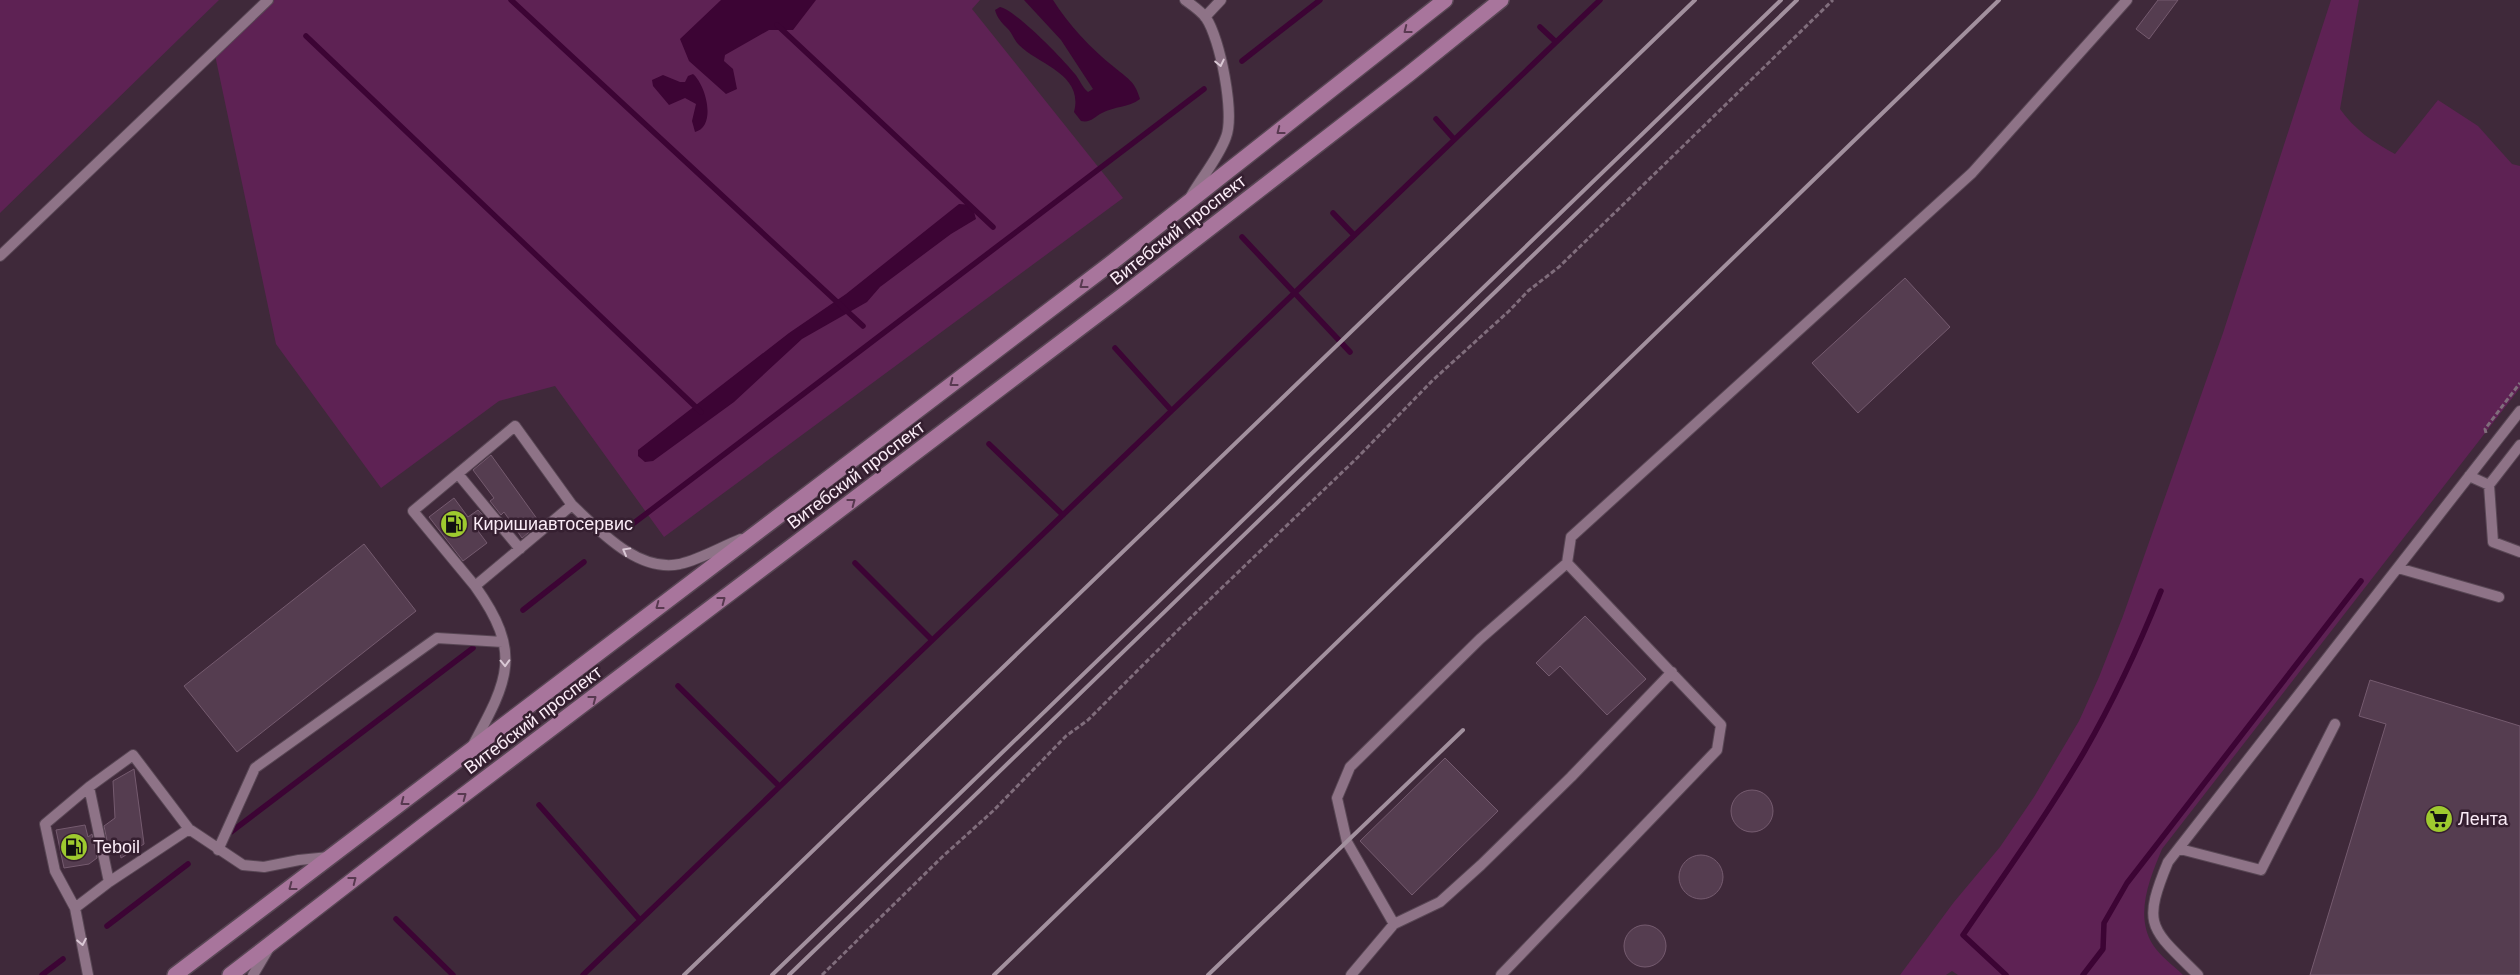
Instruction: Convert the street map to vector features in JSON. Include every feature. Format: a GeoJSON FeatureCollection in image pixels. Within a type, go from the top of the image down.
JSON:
{"type":"FeatureCollection","features":[{"type":"Feature","properties":{"kind":"main road","name":"Витебский проспект"},"geometry":{"type":"LineString","coordinates":[[175,975],[1185,206],[1446,0]]}},
{"type":"Feature","properties":{"kind":"main road","name":"Витебский проспект"},"geometry":{"type":"LineString","coordinates":[[230,975],[424,825],[1122,296],[1409,74],[1501,0]]}},
{"type":"Feature","properties":{"kind":"lane"},"geometry":{"type":"LineString","coordinates":[[0,256],[268,0]]}},
{"type":"Feature","properties":{"kind":"lane"},"geometry":{"type":"LineString","coordinates":[[1185,0],[1205,17],[1216,44],[1228,99],[1230,121],[1226,138],[1185,206]]}},
{"type":"Feature","properties":{"kind":"lane"},"geometry":{"type":"LineString","coordinates":[[1205,17],[1220,0]]}},
{"type":"Feature","properties":{"kind":"lane"},"geometry":{"type":"LineString","coordinates":[[1394,924],[1347,842],[1337,798],[1350,767],[1480,639],[1567,563],[1571,536],[1972,173],[2127,0]]}},
{"type":"Feature","properties":{"kind":"lane"},"geometry":{"type":"LineString","coordinates":[[2198,975],[2164,942],[2152,917],[2154,900],[2168,862],[2520,410]]}},
{"type":"Feature","properties":{"kind":"lane"},"geometry":{"type":"LineString","coordinates":[[470,751],[497,700],[502,685],[506,669],[503,642],[489,606],[476,586],[413,511],[515,426],[572,505],[617,546],[646,560],[664,564],[679,564],[754,534]]}},
{"type":"Feature","properties":{"kind":"lane"},"geometry":{"type":"LineString","coordinates":[[2520,445],[2489,485],[2493,542],[2520,552]]}},
{"type":"Feature","properties":{"kind":"lane"},"geometry":{"type":"LineString","coordinates":[[458,474],[520,549]]}},
{"type":"Feature","properties":{"kind":"lane"},"geometry":{"type":"LineString","coordinates":[[2469,476],[2489,485]]}},
{"type":"Feature","properties":{"kind":"lane"},"geometry":{"type":"LineString","coordinates":[[476,586],[572,505]]}},
{"type":"Feature","properties":{"kind":"lane"},"geometry":{"type":"LineString","coordinates":[[1501,975],[1716,750],[1721,726],[1567,563]]}},
{"type":"Feature","properties":{"kind":"lane"},"geometry":{"type":"LineString","coordinates":[[2398,568],[2498,597]]}},
{"type":"Feature","properties":{"kind":"lane"},"geometry":{"type":"LineString","coordinates":[[218,850],[255,768],[437,638],[503,642]]}},
{"type":"Feature","properties":{"kind":"lane"},"geometry":{"type":"LineString","coordinates":[[1351,975],[1394,924],[1440,902],[1572,777],[1672,672]]}},
{"type":"Feature","properties":{"kind":"lane"},"geometry":{"type":"LineString","coordinates":[[2180,849],[2261,870],[2335,724]]}},
{"type":"Feature","properties":{"kind":"lane"},"geometry":{"type":"LineString","coordinates":[[88,975],[75,908],[55,871],[45,824],[89,787],[132,755],[189,829],[243,865],[264,867],[299,860],[330,857]]}},
{"type":"Feature","properties":{"kind":"lane"},"geometry":{"type":"LineString","coordinates":[[89,787],[109,882]]}},
{"type":"Feature","properties":{"kind":"lane"},"geometry":{"type":"LineString","coordinates":[[75,908],[109,882],[189,829]]}},
{"type":"Feature","properties":{"kind":"lane"},"geometry":{"type":"LineString","coordinates":[[253,975],[273,942]]}},
{"type":"Feature","properties":{"kind":"path"},"geometry":{"type":"LineString","coordinates":[[822,975],[941,858],[993,811],[1066,736],[1088,720],[1181,627],[1357,458],[1433,380],[1489,330],[1528,291],[1559,267],[1833,0]]}},
{"type":"Feature","properties":{"kind":"shaded area"},"geometry":{"type":"Polygon","coordinates":[[[0,0],[219,0],[0,213],[0,0]]]}},
{"type":"Feature","properties":{"kind":"shaded area"},"geometry":{"type":"Polygon","coordinates":[[[274,0],[980,0],[972,9],[1123,198],[664,537],[555,386],[499,401],[381,488],[276,344],[215,55],[274,0]]]}},
{"type":"Feature","properties":{"kind":"shaded area"},"geometry":{"type":"Polygon","coordinates":[[[721,0],[816,0],[793,30],[769,30],[725,55],[724,61],[733,69],[737,89],[726,94],[689,61],[680,39],[721,0]]]}},
{"type":"Feature","properties":{"kind":"shaded area"},"geometry":{"type":"Polygon","coordinates":[[[1024,0],[1053,0],[1073,27],[1089,44],[1130,80],[1136,88],[1140,99],[1131,104],[1107,111],[1090,120],[1081,121],[1074,112],[1075,99],[1072,88],[1066,79],[1019,45],[997,16],[995,10],[1000,7],[1008,10],[1039,36],[1061,58],[1088,92],[1093,89],[1061,40],[1024,0]]]}},
{"type":"Feature","properties":{"kind":"shaded area"},"geometry":{"type":"Polygon","coordinates":[[[2331,0],[2359,0],[2340,109],[2358,129],[2395,154],[2438,100],[2478,126],[2512,164],[2520,166],[2520,388],[2162,849],[2146,897],[2144,909],[2147,933],[2156,949],[2183,975],[1958,975],[1952,971],[1946,975],[1900,975],[1954,902],[2000,847],[2034,797],[2079,721],[2099,677],[2123,616],[2223,333],[2331,0]]]}},
{"type":"Feature","properties":{"kind":"shaded area"},"geometry":{"type":"Polygon","coordinates":[[[693,74],[702,87],[707,105],[706,122],[702,128],[695,132],[692,121],[696,104],[685,98],[669,105],[653,86],[652,80],[663,75],[680,82],[685,82],[688,76],[693,74]]]}},
{"type":"Feature","properties":{"kind":"shaded area"},"geometry":{"type":"Polygon","coordinates":[[[959,204],[972,205],[976,219],[951,234],[880,287],[867,302],[802,339],[734,402],[653,461],[645,462],[638,456],[638,450],[789,333],[846,294],[959,204]]]}},
{"type":"Feature","properties":{"kind":"building"},"geometry":{"type":"Polygon","coordinates":[[[2158,0],[2178,0],[2149,39],[2136,29],[2158,0]]]}},
{"type":"Feature","properties":{"kind":"building"},"geometry":{"type":"Polygon","coordinates":[[[1905,278],[1950,327],[1858,413],[1812,363],[1905,278]]]}},
{"type":"Feature","properties":{"kind":"building"},"geometry":{"type":"Polygon","coordinates":[[[491,455],[540,523],[522,538],[504,512],[501,515],[490,501],[494,498],[473,470],[491,455]]]}},
{"type":"Feature","properties":{"kind":"building","name":"Киришиавтосервис"},"geometry":{"type":"Polygon","coordinates":[[[454,498],[468,517],[478,510],[490,523],[478,531],[487,543],[463,561],[429,517],[454,498]]]}},
{"type":"Feature","properties":{"kind":"building"},"geometry":{"type":"Polygon","coordinates":[[[364,544],[416,611],[237,752],[184,686],[364,544]]]}},
{"type":"Feature","properties":{"kind":"building"},"geometry":{"type":"Polygon","coordinates":[[[1585,616],[1646,679],[1607,715],[1560,666],[1549,676],[1536,663],[1585,616]]]}},
{"type":"Feature","properties":{"kind":"building","name":"Лента"},"geometry":{"type":"Polygon","coordinates":[[[2370,680],[2520,726],[2520,975],[2310,975],[2386,724],[2359,716],[2370,680]]]}},
{"type":"Feature","properties":{"kind":"building"},"geometry":{"type":"Polygon","coordinates":[[[1445,758],[1498,811],[1412,895],[1360,841],[1445,758]]]}},
{"type":"Feature","properties":{"kind":"building"},"geometry":{"type":"Polygon","coordinates":[[[134,769],[144,844],[121,858],[118,843],[109,850],[104,826],[115,818],[113,781],[134,769]]]}},
{"type":"Feature","properties":{"kind":"building"},"geometry":{"type":"Polygon","coordinates":[[[1756,790],[1764,793],[1770,799],[1773,811],[1770,823],[1764,829],[1748,832],[1740,829],[1734,823],[1731,807],[1734,799],[1740,793],[1756,790]]]}},
{"type":"Feature","properties":{"kind":"building","name":"Teboil"},"geometry":{"type":"Polygon","coordinates":[[[85,825],[88,837],[92,834],[97,858],[89,864],[64,868],[56,830],[85,825]]]}},
{"type":"Feature","properties":{"kind":"building"},"geometry":{"type":"Polygon","coordinates":[[[1701,855],[1713,859],[1719,865],[1723,877],[1719,889],[1713,895],[1701,899],[1689,895],[1683,889],[1679,877],[1683,865],[1689,859],[1701,855]]]}},
{"type":"Feature","properties":{"kind":"building"},"geometry":{"type":"Polygon","coordinates":[[[1649,925],[1657,928],[1663,934],[1666,946],[1663,958],[1657,964],[1641,967],[1633,964],[1627,958],[1624,942],[1627,934],[1633,928],[1649,925]]]}},
{"type":"Feature","properties":{"kind":"waterway"},"geometry":{"type":"LineString","coordinates":[[511,0],[863,326]]}},
{"type":"Feature","properties":{"kind":"waterway"},"geometry":{"type":"LineString","coordinates":[[1242,61],[1320,0]]}},
{"type":"Feature","properties":{"kind":"waterway"},"geometry":{"type":"LineString","coordinates":[[583,975],[1600,0]]}},
{"type":"Feature","properties":{"kind":"waterway"},"geometry":{"type":"LineString","coordinates":[[777,25],[993,227]]}},
{"type":"Feature","properties":{"kind":"waterway"},"geometry":{"type":"LineString","coordinates":[[1540,27],[1556,42]]}},
{"type":"Feature","properties":{"kind":"waterway"},"geometry":{"type":"LineString","coordinates":[[306,36],[701,412]]}},
{"type":"Feature","properties":{"kind":"waterway"},"geometry":{"type":"LineString","coordinates":[[630,526],[1204,89]]}},
{"type":"Feature","properties":{"kind":"waterway"},"geometry":{"type":"LineString","coordinates":[[1436,119],[1454,139]]}},
{"type":"Feature","properties":{"kind":"waterway"},"geometry":{"type":"LineString","coordinates":[[1333,213],[1354,235]]}},
{"type":"Feature","properties":{"kind":"waterway"},"geometry":{"type":"LineString","coordinates":[[1242,237],[1350,352]]}},
{"type":"Feature","properties":{"kind":"waterway"},"geometry":{"type":"LineString","coordinates":[[1115,348],[1171,410]]}},
{"type":"Feature","properties":{"kind":"waterway"},"geometry":{"type":"LineString","coordinates":[[989,444],[1063,515]]}},
{"type":"Feature","properties":{"kind":"waterway"},"geometry":{"type":"LineString","coordinates":[[523,610],[584,562]]}},
{"type":"Feature","properties":{"kind":"waterway"},"geometry":{"type":"LineString","coordinates":[[855,563],[932,640]]}},
{"type":"Feature","properties":{"kind":"waterway"},"geometry":{"type":"LineString","coordinates":[[2083,975],[2103,949],[2104,923],[2127,883],[2361,581]]}},
{"type":"Feature","properties":{"kind":"waterway"},"geometry":{"type":"LineString","coordinates":[[2006,975],[1963,935],[2040,822],[2084,752],[2126,673],[2161,591]]}},
{"type":"Feature","properties":{"kind":"waterway"},"geometry":{"type":"LineString","coordinates":[[231,832],[473,648]]}},
{"type":"Feature","properties":{"kind":"waterway"},"geometry":{"type":"LineString","coordinates":[[678,686],[779,786]]}},
{"type":"Feature","properties":{"kind":"waterway"},"geometry":{"type":"LineString","coordinates":[[539,805],[640,920]]}},
{"type":"Feature","properties":{"kind":"waterway"},"geometry":{"type":"LineString","coordinates":[[107,926],[188,864]]}},
{"type":"Feature","properties":{"kind":"waterway"},"geometry":{"type":"LineString","coordinates":[[396,919],[453,975]]}},
{"type":"Feature","properties":{"kind":"waterway"},"geometry":{"type":"LineString","coordinates":[[42,975],[63,959]]}},
{"type":"Feature","properties":{"kind":"railway"},"geometry":{"type":"LineString","coordinates":[[684,975],[1695,0]]}},
{"type":"Feature","properties":{"kind":"railway"},"geometry":{"type":"LineString","coordinates":[[772,975],[1781,0]]}},
{"type":"Feature","properties":{"kind":"railway"},"geometry":{"type":"LineString","coordinates":[[789,975],[1797,0]]}},
{"type":"Feature","properties":{"kind":"railway"},"geometry":{"type":"LineString","coordinates":[[994,975],[1999,0]]}},
{"type":"Feature","properties":{"kind":"railway"},"geometry":{"type":"LineString","coordinates":[[1208,975],[1463,730]]}},
{"type":"Feature","properties":{"kind":"place","name":"Киришиавтосервис"},"geometry":{"type":"Point","coordinates":[454,524]}},
{"type":"Feature","properties":{"kind":"place","name":"Лента"},"geometry":{"type":"Point","coordinates":[2439,819]}},
{"type":"Feature","properties":{"kind":"place","name":"Teboil"},"geometry":{"type":"Point","coordinates":[74,847]}}]}
